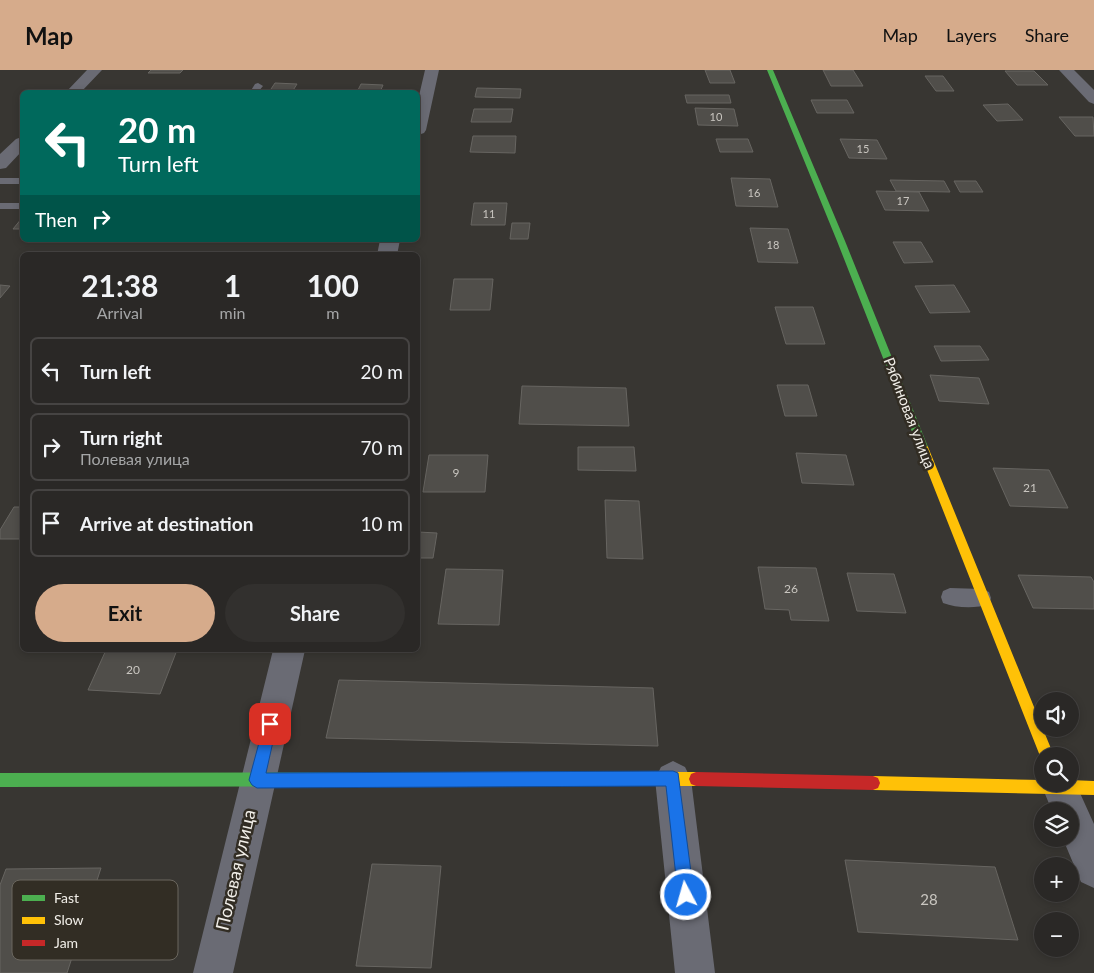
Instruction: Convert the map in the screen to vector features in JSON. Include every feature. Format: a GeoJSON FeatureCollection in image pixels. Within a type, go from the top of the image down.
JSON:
{"type":"FeatureCollection","features":[{"type":"Feature","properties":{"kind":"street"},"geometry":{"type":"LineString","coordinates":[[75,90],[96,70]]}},
{"type":"Feature","properties":{"kind":"street"},"geometry":{"type":"LineString","coordinates":[[420,121],[432,70]]}},
{"type":"Feature","properties":{"kind":"street","name":"Рябиновая улица"},"geometry":{"type":"LineString","coordinates":[[770,70],[811,162],[982,598],[1050,747]]}},
{"type":"Feature","properties":{"kind":"street"},"geometry":{"type":"LineString","coordinates":[[1066,70],[1094,99]]}},
{"type":"Feature","properties":{"kind":"street"},"geometry":{"type":"LineString","coordinates":[[0,164],[20,145]]}},
{"type":"Feature","properties":{"kind":"street","name":"Полевая улица"},"geometry":{"type":"LineString","coordinates":[[213,973],[289,652]]}},
{"type":"Feature","properties":{"kind":"street"},"geometry":{"type":"LineString","coordinates":[[673,778],[695,973]]}},
{"type":"Feature","properties":{"kind":"street"},"geometry":{"type":"LineString","coordinates":[[0,780],[1034,779]]}},
{"type":"Feature","properties":{"kind":"street","name":"Рябиновая улица"},"geometry":{"type":"LineString","coordinates":[[1069,792],[1094,869]]}},
{"type":"Feature","properties":{"kind":"lane"},"geometry":{"type":"LineString","coordinates":[[0,181],[20,181]]}},
{"type":"Feature","properties":{"kind":"lane"},"geometry":{"type":"LineString","coordinates":[[0,206],[20,206]]}},
{"type":"Feature","properties":{"kind":"lane"},"geometry":{"type":"LineString","coordinates":[[950,597],[982,598]]}},
{"type":"Feature","properties":{"kind":"building"},"geometry":{"type":"Polygon","coordinates":[[[151,70],[183,70],[180,73],[148,73],[151,70]]]}},
{"type":"Feature","properties":{"kind":"building"},"geometry":{"type":"Polygon","coordinates":[[[705,70],[730,70],[735,83],[710,83],[705,70]]]}},
{"type":"Feature","properties":{"kind":"building"},"geometry":{"type":"Polygon","coordinates":[[[823,70],[853,70],[863,86],[831,86],[823,70]]]}},
{"type":"Feature","properties":{"kind":"building"},"geometry":{"type":"Polygon","coordinates":[[[1005,71],[1034,71],[1048,85],[1017,85],[1005,71]]]}},
{"type":"Feature","properties":{"kind":"building"},"geometry":{"type":"Polygon","coordinates":[[[925,76],[943,76],[954,91],[936,91],[925,76]]]}},
{"type":"Feature","properties":{"kind":"building"},"geometry":{"type":"Polygon","coordinates":[[[275,83],[297,84],[293,90],[270,90],[275,83]]]}},
{"type":"Feature","properties":{"kind":"building"},"geometry":{"type":"Polygon","coordinates":[[[361,84],[383,85],[381,90],[358,90],[361,84]]]}},
{"type":"Feature","properties":{"kind":"building"},"geometry":{"type":"Polygon","coordinates":[[[477,88],[521,89],[520,98],[475,97],[477,88]]]}},
{"type":"Feature","properties":{"kind":"building"},"geometry":{"type":"Polygon","coordinates":[[[685,95],[729,95],[731,103],[687,103],[685,95]]]}},
{"type":"Feature","properties":{"kind":"building"},"geometry":{"type":"Polygon","coordinates":[[[811,100],[847,100],[854,113],[817,113],[811,100]]]}},
{"type":"Feature","properties":{"kind":"building"},"geometry":{"type":"Polygon","coordinates":[[[1008,104],[1023,120],[997,121],[983,105],[1008,104]]]}},
{"type":"Feature","properties":{"kind":"building"},"geometry":{"type":"Polygon","coordinates":[[[695,108],[734,109],[738,126],[698,125],[695,108]]]}},
{"type":"Feature","properties":{"kind":"building"},"geometry":{"type":"Polygon","coordinates":[[[474,109],[513,109],[511,122],[471,122],[474,109]]]}},
{"type":"Feature","properties":{"kind":"building"},"geometry":{"type":"Polygon","coordinates":[[[1059,117],[1093,117],[1094,136],[1075,136],[1059,117]]]}},
{"type":"Feature","properties":{"kind":"building"},"geometry":{"type":"Polygon","coordinates":[[[473,136],[516,136],[515,153],[470,152],[473,136]]]}},
{"type":"Feature","properties":{"kind":"building"},"geometry":{"type":"Polygon","coordinates":[[[716,139],[748,139],[753,152],[720,152],[716,139]]]}},
{"type":"Feature","properties":{"kind":"building"},"geometry":{"type":"Polygon","coordinates":[[[840,139],[877,140],[887,159],[849,158],[840,139]]]}},
{"type":"Feature","properties":{"kind":"building"},"geometry":{"type":"Polygon","coordinates":[[[731,178],[770,179],[778,207],[736,206],[731,178]]]}},
{"type":"Feature","properties":{"kind":"building"},"geometry":{"type":"Polygon","coordinates":[[[890,180],[944,181],[950,192],[896,191],[890,180]]]}},
{"type":"Feature","properties":{"kind":"building"},"geometry":{"type":"Polygon","coordinates":[[[954,181],[976,181],[983,192],[960,192],[954,181]]]}},
{"type":"Feature","properties":{"kind":"building"},"geometry":{"type":"Polygon","coordinates":[[[876,191],[919,192],[929,211],[885,210],[876,191]]]}},
{"type":"Feature","properties":{"kind":"building"},"geometry":{"type":"Polygon","coordinates":[[[474,203],[507,203],[505,225],[471,225],[474,203]]]}},
{"type":"Feature","properties":{"kind":"building"},"geometry":{"type":"Polygon","coordinates":[[[20,220],[20,229],[13,229],[20,220]]]}},
{"type":"Feature","properties":{"kind":"building"},"geometry":{"type":"Polygon","coordinates":[[[512,223],[530,223],[528,239],[510,239],[512,223]]]}},
{"type":"Feature","properties":{"kind":"building"},"geometry":{"type":"Polygon","coordinates":[[[750,228],[788,229],[798,263],[758,262],[750,228]]]}},
{"type":"Feature","properties":{"kind":"building"},"geometry":{"type":"Polygon","coordinates":[[[893,242],[921,242],[933,262],[904,263],[893,242]]]}},
{"type":"Feature","properties":{"kind":"building"},"geometry":{"type":"Polygon","coordinates":[[[454,279],[493,279],[490,310],[450,310],[454,279]]]}},
{"type":"Feature","properties":{"kind":"building"},"geometry":{"type":"Polygon","coordinates":[[[0,285],[10,286],[0,298],[0,285]]]}},
{"type":"Feature","properties":{"kind":"building"},"geometry":{"type":"Polygon","coordinates":[[[954,285],[970,312],[930,313],[915,286],[954,285]]]}},
{"type":"Feature","properties":{"kind":"building"},"geometry":{"type":"Polygon","coordinates":[[[775,307],[813,307],[825,344],[786,344],[775,307]]]}},
{"type":"Feature","properties":{"kind":"building"},"geometry":{"type":"Polygon","coordinates":[[[934,346],[980,346],[989,360],[941,361],[934,346]]]}},
{"type":"Feature","properties":{"kind":"building"},"geometry":{"type":"Polygon","coordinates":[[[930,375],[979,378],[989,404],[939,401],[930,375]]]}},
{"type":"Feature","properties":{"kind":"building"},"geometry":{"type":"Polygon","coordinates":[[[777,385],[808,385],[817,416],[785,416],[777,385]]]}},
{"type":"Feature","properties":{"kind":"building"},"geometry":{"type":"Polygon","coordinates":[[[522,386],[626,388],[629,426],[519,424],[522,386]]]}},
{"type":"Feature","properties":{"kind":"building"},"geometry":{"type":"Polygon","coordinates":[[[578,447],[634,447],[636,471],[578,470],[578,447]]]}},
{"type":"Feature","properties":{"kind":"building"},"geometry":{"type":"Polygon","coordinates":[[[796,453],[846,455],[854,485],[802,483],[796,453]]]}},
{"type":"Feature","properties":{"kind":"building"},"geometry":{"type":"Polygon","coordinates":[[[429,455],[488,455],[485,492],[423,492],[429,455]]]}},
{"type":"Feature","properties":{"kind":"building"},"geometry":{"type":"Polygon","coordinates":[[[993,468],[1049,470],[1068,508],[1010,506],[993,468]]]}},
{"type":"Feature","properties":{"kind":"building"},"geometry":{"type":"Polygon","coordinates":[[[605,500],[639,501],[643,559],[607,558],[605,500]]]}},
{"type":"Feature","properties":{"kind":"building"},"geometry":{"type":"Polygon","coordinates":[[[14,507],[20,507],[20,539],[0,539],[0,530],[14,507]]]}},
{"type":"Feature","properties":{"kind":"building"},"geometry":{"type":"Polygon","coordinates":[[[420,532],[437,533],[433,558],[420,558],[420,532]]]}},
{"type":"Feature","properties":{"kind":"building"},"geometry":{"type":"Polygon","coordinates":[[[758,567],[816,568],[829,621],[791,620],[789,610],[765,609],[758,567]]]}},
{"type":"Feature","properties":{"kind":"building"},"geometry":{"type":"Polygon","coordinates":[[[446,569],[503,570],[499,625],[438,624],[446,569]]]}},
{"type":"Feature","properties":{"kind":"building"},"geometry":{"type":"Polygon","coordinates":[[[847,573],[894,574],[906,613],[857,611],[847,573]]]}},
{"type":"Feature","properties":{"kind":"building"},"geometry":{"type":"Polygon","coordinates":[[[1018,575],[1091,577],[1094,582],[1094,609],[1033,608],[1018,575]]]}},
{"type":"Feature","properties":{"kind":"building"},"geometry":{"type":"Polygon","coordinates":[[[105,652],[176,652],[160,694],[88,690],[105,652]]]}},
{"type":"Feature","properties":{"kind":"building"},"geometry":{"type":"Polygon","coordinates":[[[339,680],[653,688],[658,746],[326,738],[339,680]]]}},
{"type":"Feature","properties":{"kind":"building"},"geometry":{"type":"Polygon","coordinates":[[[845,860],[995,867],[1018,940],[858,932],[845,860]]]}},
{"type":"Feature","properties":{"kind":"building"},"geometry":{"type":"Polygon","coordinates":[[[372,864],[441,866],[431,968],[356,966],[372,864]]]}},
{"type":"Feature","properties":{"kind":"building"},"geometry":{"type":"Polygon","coordinates":[[[101,868],[97,880],[12,880],[12,960],[71,960],[67,973],[0,973],[0,885],[6,869],[101,868]]]}},
{"type":"Feature","properties":{"kind":"traffic: fast"},"geometry":{"type":"LineString","coordinates":[[770,70],[923,447]]}},
{"type":"Feature","properties":{"kind":"traffic: fast"},"geometry":{"type":"LineString","coordinates":[[0,780],[521,779]]}},
{"type":"Feature","properties":{"kind":"traffic: slow"},"geometry":{"type":"LineString","coordinates":[[923,447],[1043,747]]}},
{"type":"Feature","properties":{"kind":"traffic: slow"},"geometry":{"type":"LineString","coordinates":[[521,779],[696,779]]}},
{"type":"Feature","properties":{"kind":"traffic: slow"},"geometry":{"type":"LineString","coordinates":[[873,783],[1094,788]]}},
{"type":"Feature","properties":{"kind":"traffic: jam"},"geometry":{"type":"LineString","coordinates":[[696,779],[873,783]]}},
{"type":"Feature","properties":{"kind":"route"},"geometry":{"type":"LineString","coordinates":[[270,724],[257,780],[673,778],[686,895]]}}]}
